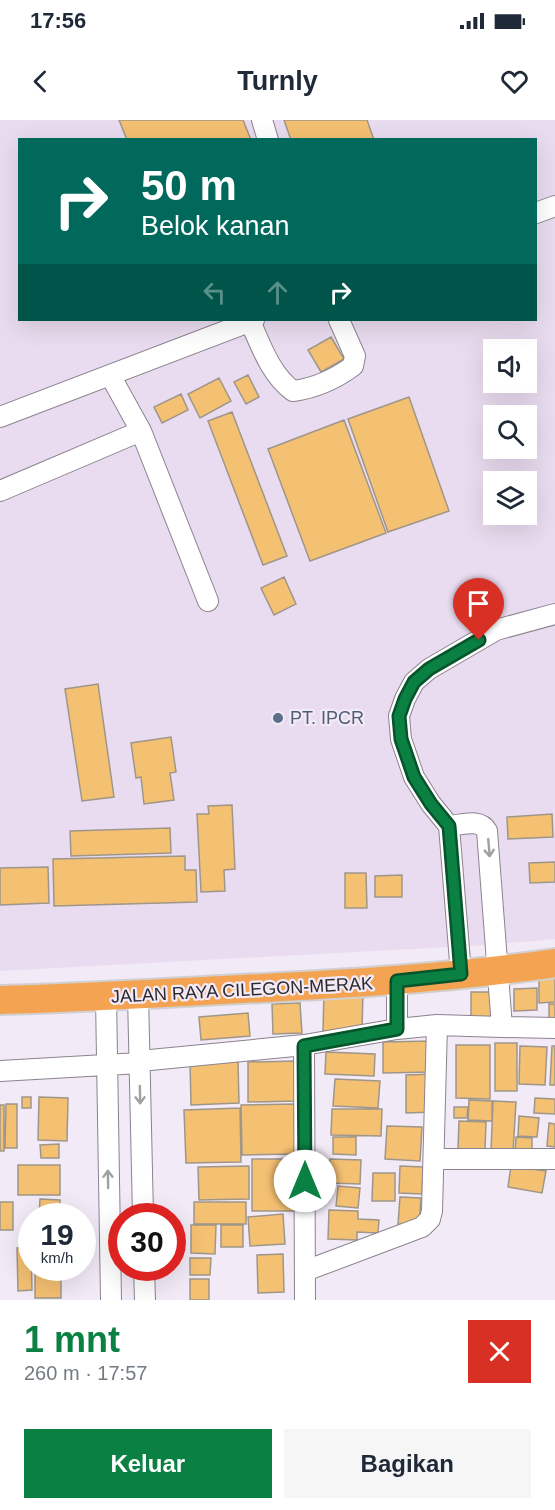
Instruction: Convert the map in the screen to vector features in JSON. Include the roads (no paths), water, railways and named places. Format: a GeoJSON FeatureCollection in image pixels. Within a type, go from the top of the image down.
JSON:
{"type":"FeatureCollection","features":[{"type":"Feature","properties":{"kind":"highway","name":"JALAN RAYA CILEGON-MERAK"},"geometry":{"type":"LineString","coordinates":[[0,1000],[106,997],[397,981],[498,972],[555,963]]}},
{"type":"Feature","properties":{"kind":"street"},"geometry":{"type":"LineString","coordinates":[[262,120],[267,138]]}},
{"type":"Feature","properties":{"kind":"street"},"geometry":{"type":"LineString","coordinates":[[537,213],[555,206]]}},
{"type":"Feature","properties":{"kind":"street"},"geometry":{"type":"LineString","coordinates":[[0,417],[249,321]]}},
{"type":"Feature","properties":{"kind":"street"},"geometry":{"type":"LineString","coordinates":[[252,321],[266,356],[282,383],[293,391],[309,389],[337,378],[353,366],[355,356],[339,321]]}},
{"type":"Feature","properties":{"kind":"street"},"geometry":{"type":"LineString","coordinates":[[110,375],[141,431],[208,601]]}},
{"type":"Feature","properties":{"kind":"street"},"geometry":{"type":"LineString","coordinates":[[0,491],[141,431]]}},
{"type":"Feature","properties":{"kind":"street"},"geometry":{"type":"LineString","coordinates":[[461,974],[449,826],[431,804],[414,777],[401,739],[399,716],[414,682],[429,669],[496,630],[555,614]]}},
{"type":"Feature","properties":{"kind":"street"},"geometry":{"type":"LineString","coordinates":[[449,826],[478,823],[482,824],[487,831],[502,1028]]}},
{"type":"Feature","properties":{"kind":"street"},"geometry":{"type":"LineString","coordinates":[[397,981],[397,1029]]}},
{"type":"Feature","properties":{"kind":"street"},"geometry":{"type":"LineString","coordinates":[[138,994],[143,1203]]}},
{"type":"Feature","properties":{"kind":"street"},"geometry":{"type":"LineString","coordinates":[[106,997],[111,1300]]}},
{"type":"Feature","properties":{"kind":"street"},"geometry":{"type":"LineString","coordinates":[[305,1271],[422,1227],[430,1219],[434,1159],[437,1025]]}},
{"type":"Feature","properties":{"kind":"street"},"geometry":{"type":"LineString","coordinates":[[0,1071],[107,1065],[304,1046],[397,1029],[437,1025],[555,1028]]}},
{"type":"Feature","properties":{"kind":"street"},"geometry":{"type":"LineString","coordinates":[[304,1046],[305,1300]]}},
{"type":"Feature","properties":{"kind":"street"},"geometry":{"type":"LineString","coordinates":[[434,1159],[555,1159]]}},
{"type":"Feature","properties":{"kind":"street"},"geometry":{"type":"LineString","coordinates":[[144,1281],[145,1300]]}},
{"type":"Feature","properties":{"kind":"place","name":"PT. IPCR"},"geometry":{"type":"Point","coordinates":[278,718]}}]}
